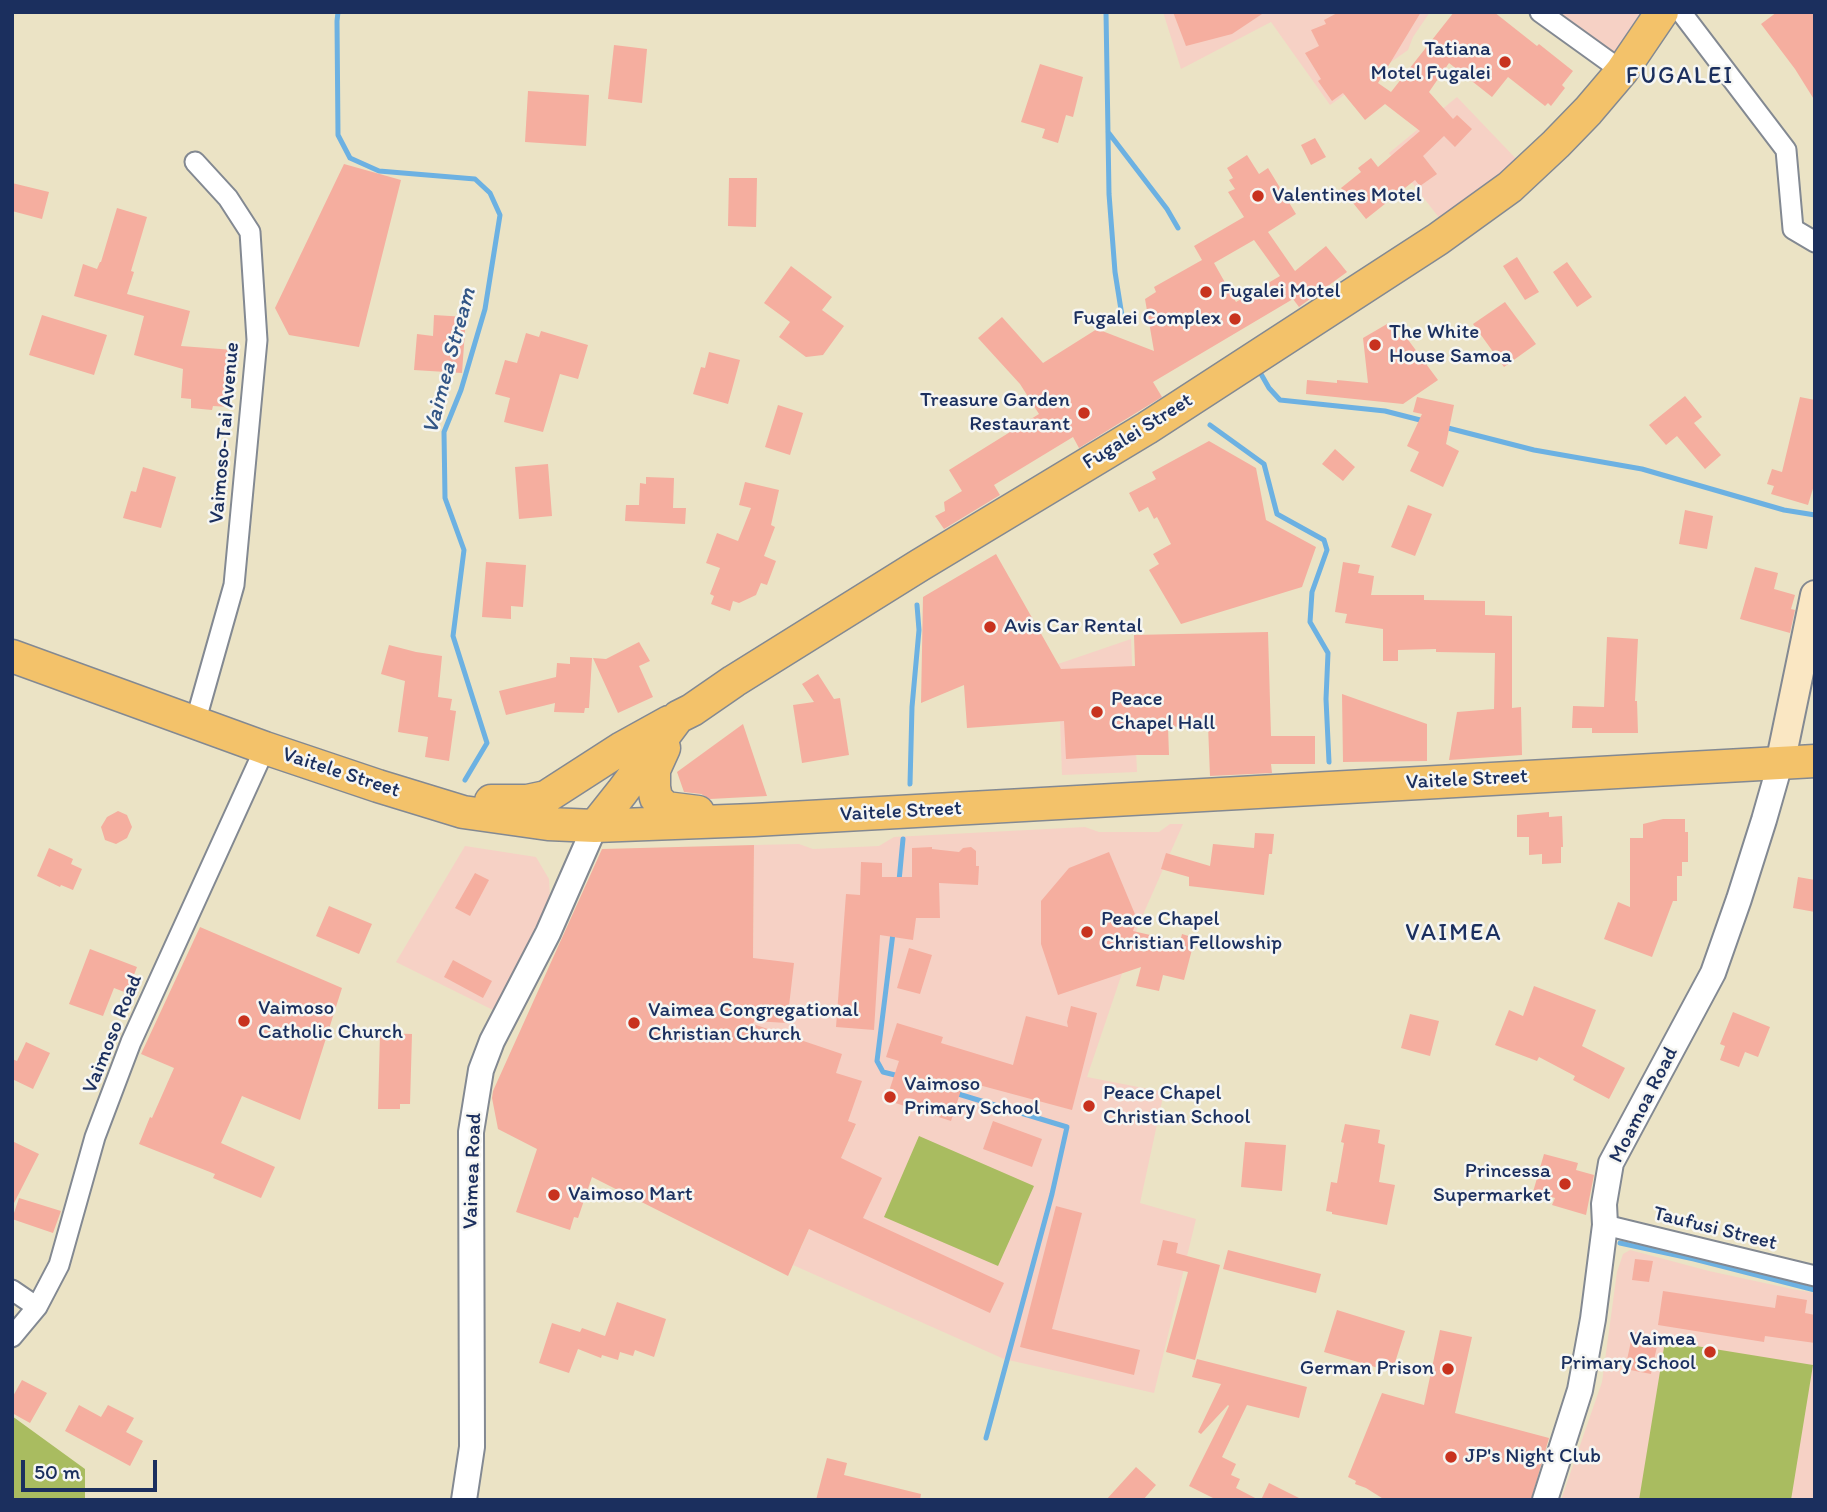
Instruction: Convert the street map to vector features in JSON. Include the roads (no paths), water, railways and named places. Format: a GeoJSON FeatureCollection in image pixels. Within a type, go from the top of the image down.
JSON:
{"type":"FeatureCollection","features":[{"type":"Feature","properties":{"kind":"main road","name":"Fugalei Street"},"geometry":{"type":"LineString","coordinates":[[595,826],[678,717],[920,565],[1147,428],[1438,239],[1510,187],[1588,111],[1622,71],[1662,12]]}},
{"type":"Feature","properties":{"kind":"main road"},"geometry":{"type":"LineString","coordinates":[[1780,764],[1815,595]]}},
{"type":"Feature","properties":{"kind":"main road","name":"Vaitele Street"},"geometry":{"type":"LineString","coordinates":[[12,656],[378,786],[463,812],[548,824],[595,826],[754,820],[1815,761]]}},
{"type":"Feature","properties":{"kind":"main road"},"geometry":{"type":"LineString","coordinates":[[378,786],[490,801],[527,801],[546,797],[622,748],[678,717]]}},
{"type":"Feature","properties":{"kind":"main road"},"geometry":{"type":"LineString","coordinates":[[678,717],[654,770],[656,798],[666,808],[754,820]]}},
{"type":"Feature","properties":{"kind":"street"},"geometry":{"type":"LineString","coordinates":[[1540,12],[1622,71]]}},
{"type":"Feature","properties":{"kind":"street"},"geometry":{"type":"LineString","coordinates":[[1681,12],[1786,150],[1793,229],[1815,242]]}},
{"type":"Feature","properties":{"kind":"street","name":"Vaimoso-Tai Avenue"},"geometry":{"type":"LineString","coordinates":[[195,162],[228,198],[250,232],[257,340],[234,584],[195,723]]}},
{"type":"Feature","properties":{"kind":"street","name":"Vaimoso Road"},"geometry":{"type":"LineString","coordinates":[[12,1337],[37,1307],[59,1265],[95,1137],[131,1042],[265,748]]}},
{"type":"Feature","properties":{"kind":"street","name":"Moamoa Road"},"geometry":{"type":"LineString","coordinates":[[1545,1500],[1580,1390],[1593,1319],[1605,1225],[1604,1204],[1611,1163],[1713,973],[1739,899],[1780,764]]}},
{"type":"Feature","properties":{"kind":"street","name":"Vaimea Road"},"geometry":{"type":"LineString","coordinates":[[464,1500],[472,1447],[471,1132],[481,1070],[492,1041],[548,933],[595,826]]}},
{"type":"Feature","properties":{"kind":"street","name":"Taufusi Street"},"geometry":{"type":"LineString","coordinates":[[1605,1225],[1815,1276]]}},
{"type":"Feature","properties":{"kind":"street"},"geometry":{"type":"LineString","coordinates":[[12,1290],[37,1307]]}},
{"type":"Feature","properties":{"kind":"waterway","name":"Vaimea Stream"},"geometry":{"type":"LineString","coordinates":[[338,12],[338,135],[350,158],[379,171],[475,179],[490,193],[500,215],[485,309],[461,390],[444,432],[445,498],[464,550],[453,636],[487,743],[465,780]]}},
{"type":"Feature","properties":{"kind":"waterway"},"geometry":{"type":"LineString","coordinates":[[1106,12],[1109,194],[1115,272],[1122,316]]}},
{"type":"Feature","properties":{"kind":"waterway"},"geometry":{"type":"LineString","coordinates":[[1108,132],[1167,209],[1178,228]]}},
{"type":"Feature","properties":{"kind":"waterway"},"geometry":{"type":"LineString","coordinates":[[1261,374],[1280,400],[1385,411],[1424,421]]}},
{"type":"Feature","properties":{"kind":"waterway"},"geometry":{"type":"LineString","coordinates":[[1210,425],[1264,464],[1277,514],[1324,540],[1327,550],[1312,592],[1310,622],[1328,653],[1326,699],[1329,762]]}},
{"type":"Feature","properties":{"kind":"waterway"},"geometry":{"type":"LineString","coordinates":[[1444,427],[1534,450],[1642,469],[1784,510],[1815,515]]}},
{"type":"Feature","properties":{"kind":"waterway"},"geometry":{"type":"LineString","coordinates":[[910,784],[912,707],[919,630],[917,605]]}},
{"type":"Feature","properties":{"kind":"waterway"},"geometry":{"type":"LineString","coordinates":[[899,881],[903,839]]}},
{"type":"Feature","properties":{"kind":"waterway"},"geometry":{"type":"LineString","coordinates":[[893,933],[877,1061],[883,1072],[899,1076]]}},
{"type":"Feature","properties":{"kind":"waterway"},"geometry":{"type":"LineString","coordinates":[[955,1093],[1067,1127],[1052,1194],[986,1438]]}},
{"type":"Feature","properties":{"kind":"waterway"},"geometry":{"type":"LineString","coordinates":[[1620,1243],[1815,1290]]}},
{"type":"Feature","properties":{"kind":"place","name":"Tatiana Motel Fugalei"},"geometry":{"type":"Point","coordinates":[1505,62]}},
{"type":"Feature","properties":{"kind":"place","name":"Valentines Motel"},"geometry":{"type":"Point","coordinates":[1258,196]}},
{"type":"Feature","properties":{"kind":"place","name":"Fugalei Motel"},"geometry":{"type":"Point","coordinates":[1206,292]}},
{"type":"Feature","properties":{"kind":"place","name":"Fugalei Complex"},"geometry":{"type":"Point","coordinates":[1235,319]}},
{"type":"Feature","properties":{"kind":"place","name":"The White House Samoa"},"geometry":{"type":"Point","coordinates":[1375,345]}},
{"type":"Feature","properties":{"kind":"place","name":"Treasure Garden Restaurant"},"geometry":{"type":"Point","coordinates":[1084,413]}},
{"type":"Feature","properties":{"kind":"place","name":"Avis Car Rental"},"geometry":{"type":"Point","coordinates":[990,627]}},
{"type":"Feature","properties":{"kind":"place","name":"Peace Chapel Hall"},"geometry":{"type":"Point","coordinates":[1097,712]}},
{"type":"Feature","properties":{"kind":"place","name":"Peace Chapel Christian Fellowship"},"geometry":{"type":"Point","coordinates":[1087,932]}},
{"type":"Feature","properties":{"kind":"place","name":"Vaimoso Catholic Church"},"geometry":{"type":"Point","coordinates":[244,1021]}},
{"type":"Feature","properties":{"kind":"place","name":"Vaimea Congregational Christian Church"},"geometry":{"type":"Point","coordinates":[634,1023]}},
{"type":"Feature","properties":{"kind":"place","name":"Vaimoso Primary School"},"geometry":{"type":"Point","coordinates":[890,1097]}},
{"type":"Feature","properties":{"kind":"place","name":"Peace Chapel Christian School"},"geometry":{"type":"Point","coordinates":[1089,1106]}},
{"type":"Feature","properties":{"kind":"place","name":"Princessa Supermarket"},"geometry":{"type":"Point","coordinates":[1565,1184]}},
{"type":"Feature","properties":{"kind":"place","name":"Vaimoso Mart"},"geometry":{"type":"Point","coordinates":[554,1195]}},
{"type":"Feature","properties":{"kind":"place","name":"Vaimea Primary School"},"geometry":{"type":"Point","coordinates":[1710,1352]}},
{"type":"Feature","properties":{"kind":"place","name":"German Prison"},"geometry":{"type":"Point","coordinates":[1448,1369]}},
{"type":"Feature","properties":{"kind":"place","name":"JP's Night Club"},"geometry":{"type":"Point","coordinates":[1451,1457]}},
{"type":"Feature","properties":{"kind":"district","name":"FUGALEI"},"geometry":{"type":"Point","coordinates":[1680,77]}},
{"type":"Feature","properties":{"kind":"district","name":"VAIMEA"},"geometry":{"type":"Point","coordinates":[1454,934]}}]}
